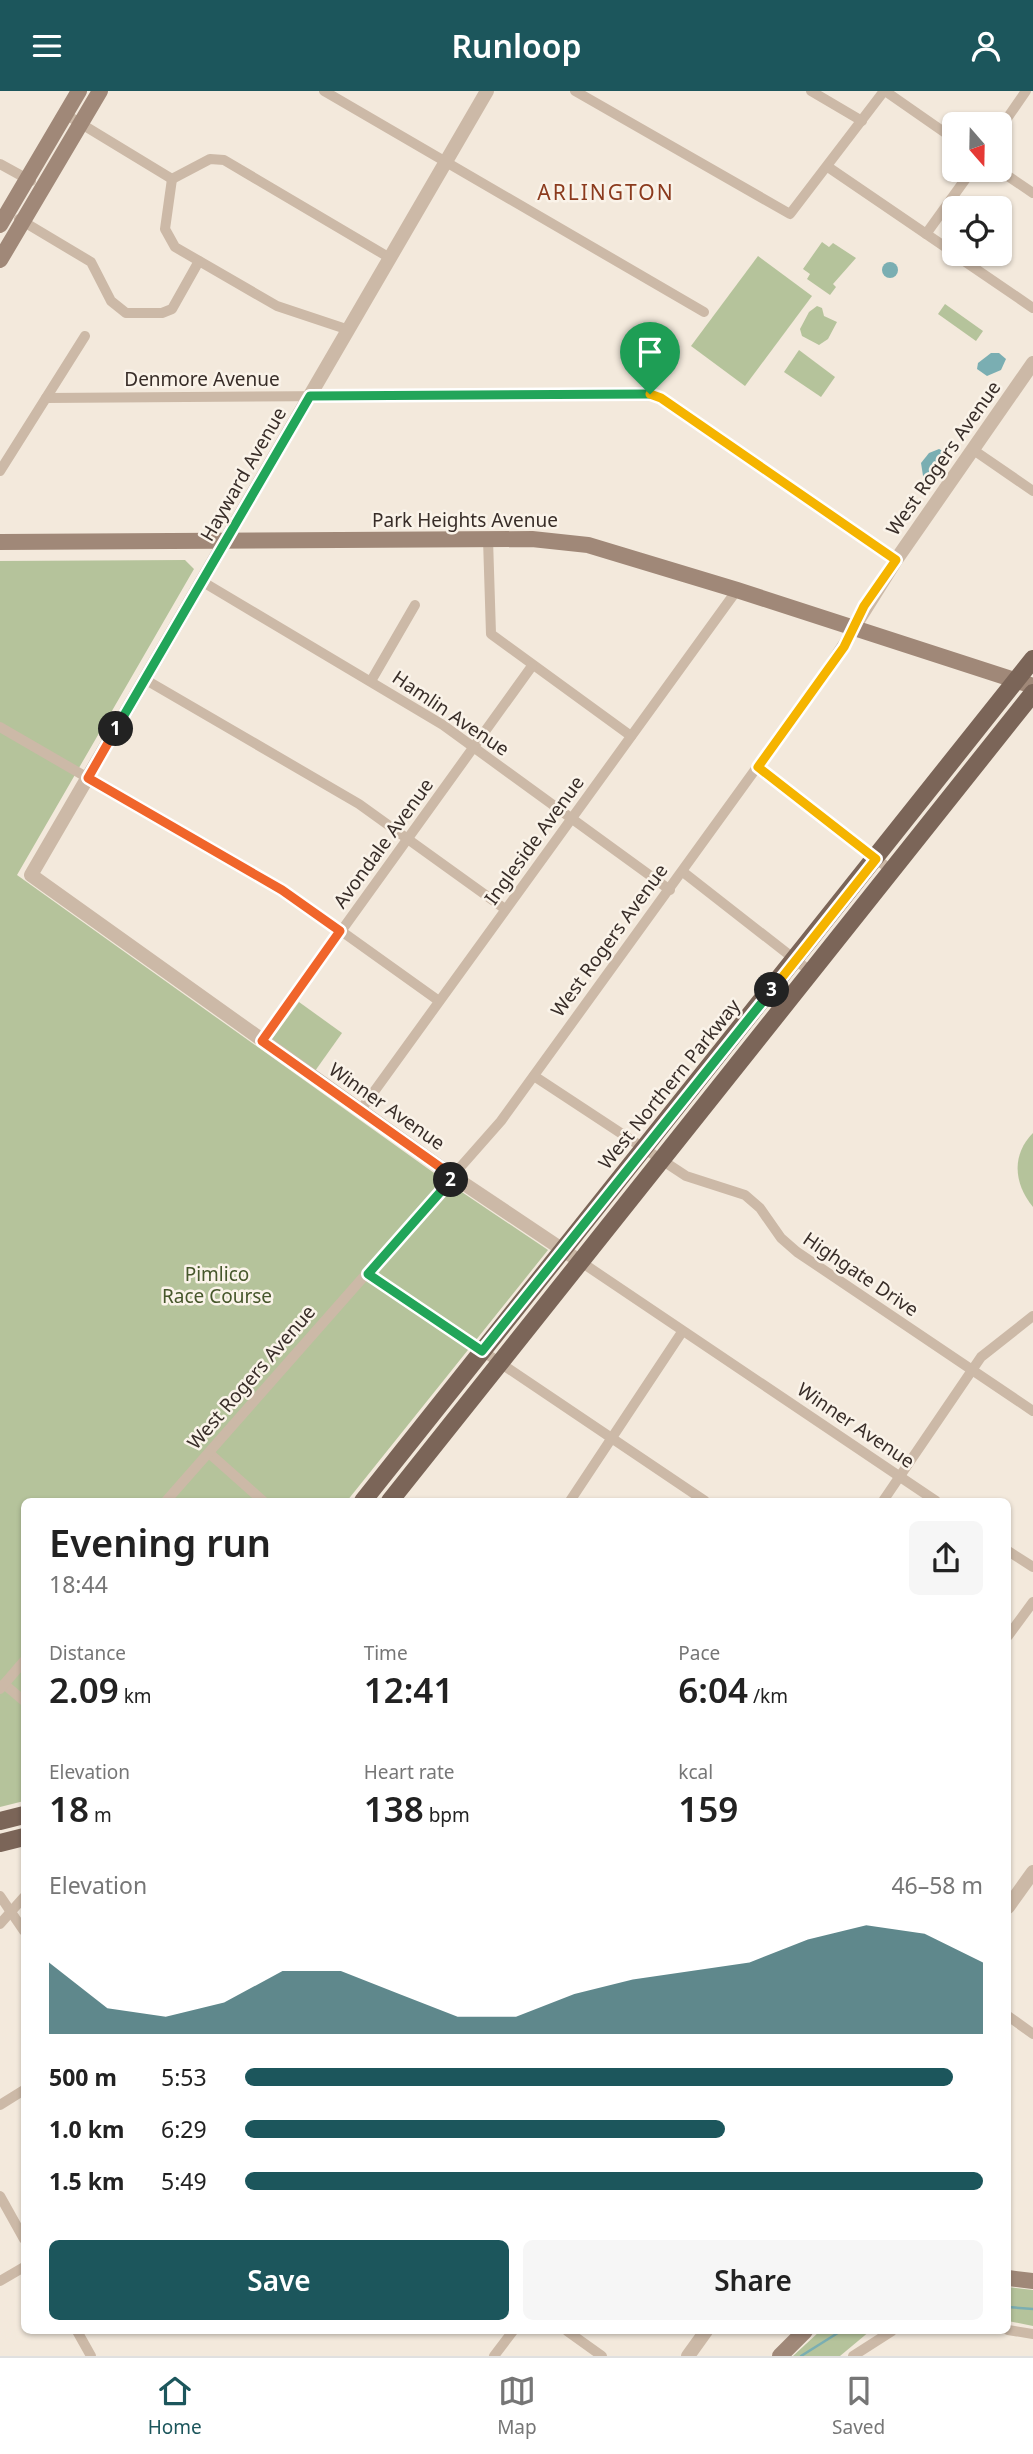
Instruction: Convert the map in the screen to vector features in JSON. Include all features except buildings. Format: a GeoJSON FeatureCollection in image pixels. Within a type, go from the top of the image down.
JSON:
{"type":"FeatureCollection","features":[{"type":"Feature","properties":{"kind":"main road"},"geometry":{"type":"LineString","coordinates":[[4,218],[79,91]]}},
{"type":"Feature","properties":{"kind":"main road"},"geometry":{"type":"LineString","coordinates":[[0,260],[100,91]]}},
{"type":"Feature","properties":{"kind":"main road","name":"Park Heights Avenue"},"geometry":{"type":"LineString","coordinates":[[0,542],[554,540],[588,545],[737,590],[1025,683]]}},
{"type":"Feature","properties":{"kind":"main road","name":"West Northern Parkway"},"geometry":{"type":"LineString","coordinates":[[365,1498],[876,859],[1025,683],[1033,659]]}},
{"type":"Feature","properties":{"kind":"main road"},"geometry":{"type":"LineString","coordinates":[[392,1498],[1033,693]]}},
{"type":"Feature","properties":{"kind":"main road"},"geometry":{"type":"LineString","coordinates":[[0,1821],[21,1816]]}},
{"type":"Feature","properties":{"kind":"main road"},"geometry":{"type":"LineString","coordinates":[[0,1843],[21,1838]]}},
{"type":"Feature","properties":{"kind":"main road"},"geometry":{"type":"LineString","coordinates":[[1011,2278],[1033,2281]]}},
{"type":"Feature","properties":{"kind":"main road"},"geometry":{"type":"LineString","coordinates":[[780,2356],[803,2334]]}},
{"type":"Feature","properties":{"kind":"street"},"geometry":{"type":"LineString","coordinates":[[324,91],[704,312]]}},
{"type":"Feature","properties":{"kind":"street","name":"Hayward Avenue"},"geometry":{"type":"LineString","coordinates":[[31,876],[487,91]]}},
{"type":"Feature","properties":{"kind":"street"},"geometry":{"type":"LineString","coordinates":[[575,91],[790,214],[884,91],[942,131]]}},
{"type":"Feature","properties":{"kind":"street"},"geometry":{"type":"LineString","coordinates":[[811,91],[862,121]]}},
{"type":"Feature","properties":{"kind":"street"},"geometry":{"type":"LineString","coordinates":[[1011,112],[1026,91]]}},
{"type":"Feature","properties":{"kind":"street"},"geometry":{"type":"LineString","coordinates":[[65,114],[172,179]]}},
{"type":"Feature","properties":{"kind":"street"},"geometry":{"type":"LineString","coordinates":[[172,179],[210,159],[219,159],[390,258]]}},
{"type":"Feature","properties":{"kind":"street"},"geometry":{"type":"LineString","coordinates":[[0,164],[42,188]]}},
{"type":"Feature","properties":{"kind":"street"},"geometry":{"type":"LineString","coordinates":[[828,167],[942,245]]}},
{"type":"Feature","properties":{"kind":"street"},"geometry":{"type":"LineString","coordinates":[[172,179],[164,229],[174,247],[276,306],[349,330]]}},
{"type":"Feature","properties":{"kind":"street"},"geometry":{"type":"LineString","coordinates":[[1012,179],[1033,193]]}},
{"type":"Feature","properties":{"kind":"street"},"geometry":{"type":"LineString","coordinates":[[926,234],[963,182]]}},
{"type":"Feature","properties":{"kind":"street"},"geometry":{"type":"LineString","coordinates":[[4,218],[23,221],[90,262],[111,301],[126,313],[162,313],[172,309],[199,261]]}},
{"type":"Feature","properties":{"kind":"street"},"geometry":{"type":"LineString","coordinates":[[972,266],[1033,308]]}},
{"type":"Feature","properties":{"kind":"street"},"geometry":{"type":"LineString","coordinates":[[0,471],[85,336]]}},
{"type":"Feature","properties":{"kind":"street","name":"West Rogers Avenue"},"geometry":{"type":"LineString","coordinates":[[169,1498],[454,1177],[534,1076],[844,647],[896,560],[1033,363]]}},
{"type":"Feature","properties":{"kind":"street","name":"Denmore Avenue"},"geometry":{"type":"LineString","coordinates":[[46,398],[656,396],[896,560]]}},
{"type":"Feature","properties":{"kind":"street"},"geometry":{"type":"LineString","coordinates":[[972,449],[1033,491]]}},
{"type":"Feature","properties":{"kind":"street"},"geometry":{"type":"LineString","coordinates":[[488,539],[490,629],[496,639],[631,736]]}},
{"type":"Feature","properties":{"kind":"street","name":"Hamlin Avenue"},"geometry":{"type":"LineString","coordinates":[[202,582],[371,681],[474,747],[670,890]]}},
{"type":"Feature","properties":{"kind":"street","name":"Ingleside Avenue"},"geometry":{"type":"LineString","coordinates":[[360,1111],[737,590]]}},
{"type":"Feature","properties":{"kind":"street"},"geometry":{"type":"LineString","coordinates":[[371,681],[415,605]]}},
{"type":"Feature","properties":{"kind":"street","name":"Avondale Avenue"},"geometry":{"type":"LineString","coordinates":[[262,1041],[532,666]]}},
{"type":"Feature","properties":{"kind":"street"},"geometry":{"type":"LineString","coordinates":[[146,680],[359,804],[505,909]]}},
{"type":"Feature","properties":{"kind":"street"},"geometry":{"type":"LineString","coordinates":[[0,727],[289,894],[439,1001]]}},
{"type":"Feature","properties":{"kind":"street"},"geometry":{"type":"LineString","coordinates":[[758,767],[892,871]]}},
{"type":"Feature","properties":{"kind":"street"},"geometry":{"type":"LineString","coordinates":[[683,872],[811,972]]}},
{"type":"Feature","properties":{"kind":"street","name":"Winner Avenue"},"geometry":{"type":"LineString","coordinates":[[31,876],[454,1177],[932,1498]]}},
{"type":"Feature","properties":{"kind":"street","name":"Highgate Drive"},"geometry":{"type":"LineString","coordinates":[[534,1076],[661,1162],[697,1181],[745,1195],[760,1208],[781,1238],[797,1252],[1033,1411]]}},
{"type":"Feature","properties":{"kind":"street"},"geometry":{"type":"LineString","coordinates":[[368,1274],[701,1498]]}},
{"type":"Feature","properties":{"kind":"street"},"geometry":{"type":"LineString","coordinates":[[885,1498],[991,1347],[1033,1316]]}},
{"type":"Feature","properties":{"kind":"street"},"geometry":{"type":"LineString","coordinates":[[572,1498],[682,1332]]}},
{"type":"Feature","properties":{"kind":"street"},"geometry":{"type":"LineString","coordinates":[[209,1453],[260,1498]]}},
{"type":"Feature","properties":{"kind":"street"},"geometry":{"type":"LineString","coordinates":[[1011,1553],[1033,1567]]}},
{"type":"Feature","properties":{"kind":"street"},"geometry":{"type":"LineString","coordinates":[[1011,1632],[1033,1602]]}},
{"type":"Feature","properties":{"kind":"street"},"geometry":{"type":"LineString","coordinates":[[21,1664],[2,1686],[21,1699]]}},
{"type":"Feature","properties":{"kind":"street"},"geometry":{"type":"LineString","coordinates":[[1011,1903],[1032,1877]]}},
{"type":"Feature","properties":{"kind":"street"},"geometry":{"type":"LineString","coordinates":[[0,1896],[13,1910],[21,1925]]}},
{"type":"Feature","properties":{"kind":"street"},"geometry":{"type":"LineString","coordinates":[[0,1924],[21,1901]]}},
{"type":"Feature","properties":{"kind":"street"},"geometry":{"type":"LineString","coordinates":[[1011,2018],[1033,2034]]}},
{"type":"Feature","properties":{"kind":"street"},"geometry":{"type":"LineString","coordinates":[[0,2105],[21,2092]]}},
{"type":"Feature","properties":{"kind":"street"},"geometry":{"type":"LineString","coordinates":[[0,2196],[21,2234]]}},
{"type":"Feature","properties":{"kind":"street"},"geometry":{"type":"LineString","coordinates":[[0,2281],[21,2269]]}},
{"type":"Feature","properties":{"kind":"street"},"geometry":{"type":"LineString","coordinates":[[1011,2330],[1033,2334]]}},
{"type":"Feature","properties":{"kind":"street"},"geometry":{"type":"LineString","coordinates":[[79,2334],[91,2356]]}},
{"type":"Feature","properties":{"kind":"street"},"geometry":{"type":"LineString","coordinates":[[495,2356],[511,2334]]}},
{"type":"Feature","properties":{"kind":"street"},"geometry":{"type":"LineString","coordinates":[[571,2334],[602,2356]]}},
{"type":"Feature","properties":{"kind":"street"},"geometry":{"type":"LineString","coordinates":[[688,2356],[704,2334]]}},
{"type":"Feature","properties":{"kind":"street"},"geometry":{"type":"LineString","coordinates":[[853,2356],[887,2334]]}},
{"type":"Feature","properties":{"kind":"green space"},"geometry":{"type":"Polygon","coordinates":[[[822,242],[829,247],[833,243],[856,258],[833,284],[836,287],[830,295],[807,279],[810,274],[803,269],[822,242]]]}},
{"type":"Feature","properties":{"kind":"green space"},"geometry":{"type":"Polygon","coordinates":[[[758,256],[812,296],[745,386],[691,346],[758,256]]]}},
{"type":"Feature","properties":{"kind":"green space"},"geometry":{"type":"Polygon","coordinates":[[[945,304],[983,331],[976,341],[938,314],[945,304]]]}},
{"type":"Feature","properties":{"kind":"green space"},"geometry":{"type":"Polygon","coordinates":[[[817,306],[822,308],[824,316],[837,322],[828,339],[819,345],[802,336],[800,329],[809,312],[817,306]]]}},
{"type":"Feature","properties":{"kind":"green space"},"geometry":{"type":"Polygon","coordinates":[[[799,350],[835,377],[821,397],[784,372],[799,350]]]}},
{"type":"Feature","properties":{"kind":"green space","name":"Pimlico Race Course"},"geometry":{"type":"Polygon","coordinates":[[[185,560],[194,569],[17,875],[441,1178],[548,1250],[349,1498],[21,1498],[21,1802],[0,1807],[0,561],[185,560]]]}},
{"type":"Feature","properties":{"kind":"green space"},"geometry":{"type":"Polygon","coordinates":[[[299,1002],[342,1033],[315,1071],[272,1039],[299,1002]]]}},
{"type":"Feature","properties":{"kind":"green space"},"geometry":{"type":"Polygon","coordinates":[[[1033,1133],[1033,1207],[1022,1189],[1018,1160],[1033,1133]]]}},
{"type":"Feature","properties":{"kind":"green space"},"geometry":{"type":"Polygon","coordinates":[[[1011,2287],[1033,2290],[1033,2326],[1011,2322],[1011,2287]]]}},
{"type":"Feature","properties":{"kind":"green space"},"geometry":{"type":"Polygon","coordinates":[[[817,2334],[866,2334],[840,2356],[793,2356],[817,2334]]]}},
{"type":"Feature","properties":{"kind":"water"},"geometry":{"type":"Polygon","coordinates":[[[887,262],[893,262],[898,270],[896,276],[887,278],[882,273],[882,267],[887,262]]]}},
{"type":"Feature","properties":{"kind":"water"},"geometry":{"type":"Polygon","coordinates":[[[991,353],[999,353],[1006,359],[1001,370],[987,376],[977,369],[978,363],[991,353]]]}},
{"type":"Feature","properties":{"kind":"water"},"geometry":{"type":"Polygon","coordinates":[[[939,449],[945,452],[946,460],[924,482],[921,463],[929,453],[939,449]]]}},
{"type":"Feature","properties":{"kind":"waterway"},"geometry":{"type":"LineString","coordinates":[[1011,2307],[1033,2309]]}},
{"type":"Feature","properties":{"kind":"waterway"},"geometry":{"type":"LineString","coordinates":[[801,2356],[836,2334]]}},
{"type":"Feature","properties":{"kind":"district","name":"ARLINGTON"},"geometry":{"type":"Point","coordinates":[606,193]}},
{"type":"Feature","properties":{"kind":"route"},"geometry":{"type":"LineString","coordinates":[[650,394],[661,398],[896,560],[864,606],[844,647],[758,767],[876,859],[482,1351],[368,1274],[454,1177],[262,1041],[340,931],[282,890],[88,778],[310,396],[650,394]]}}]}
